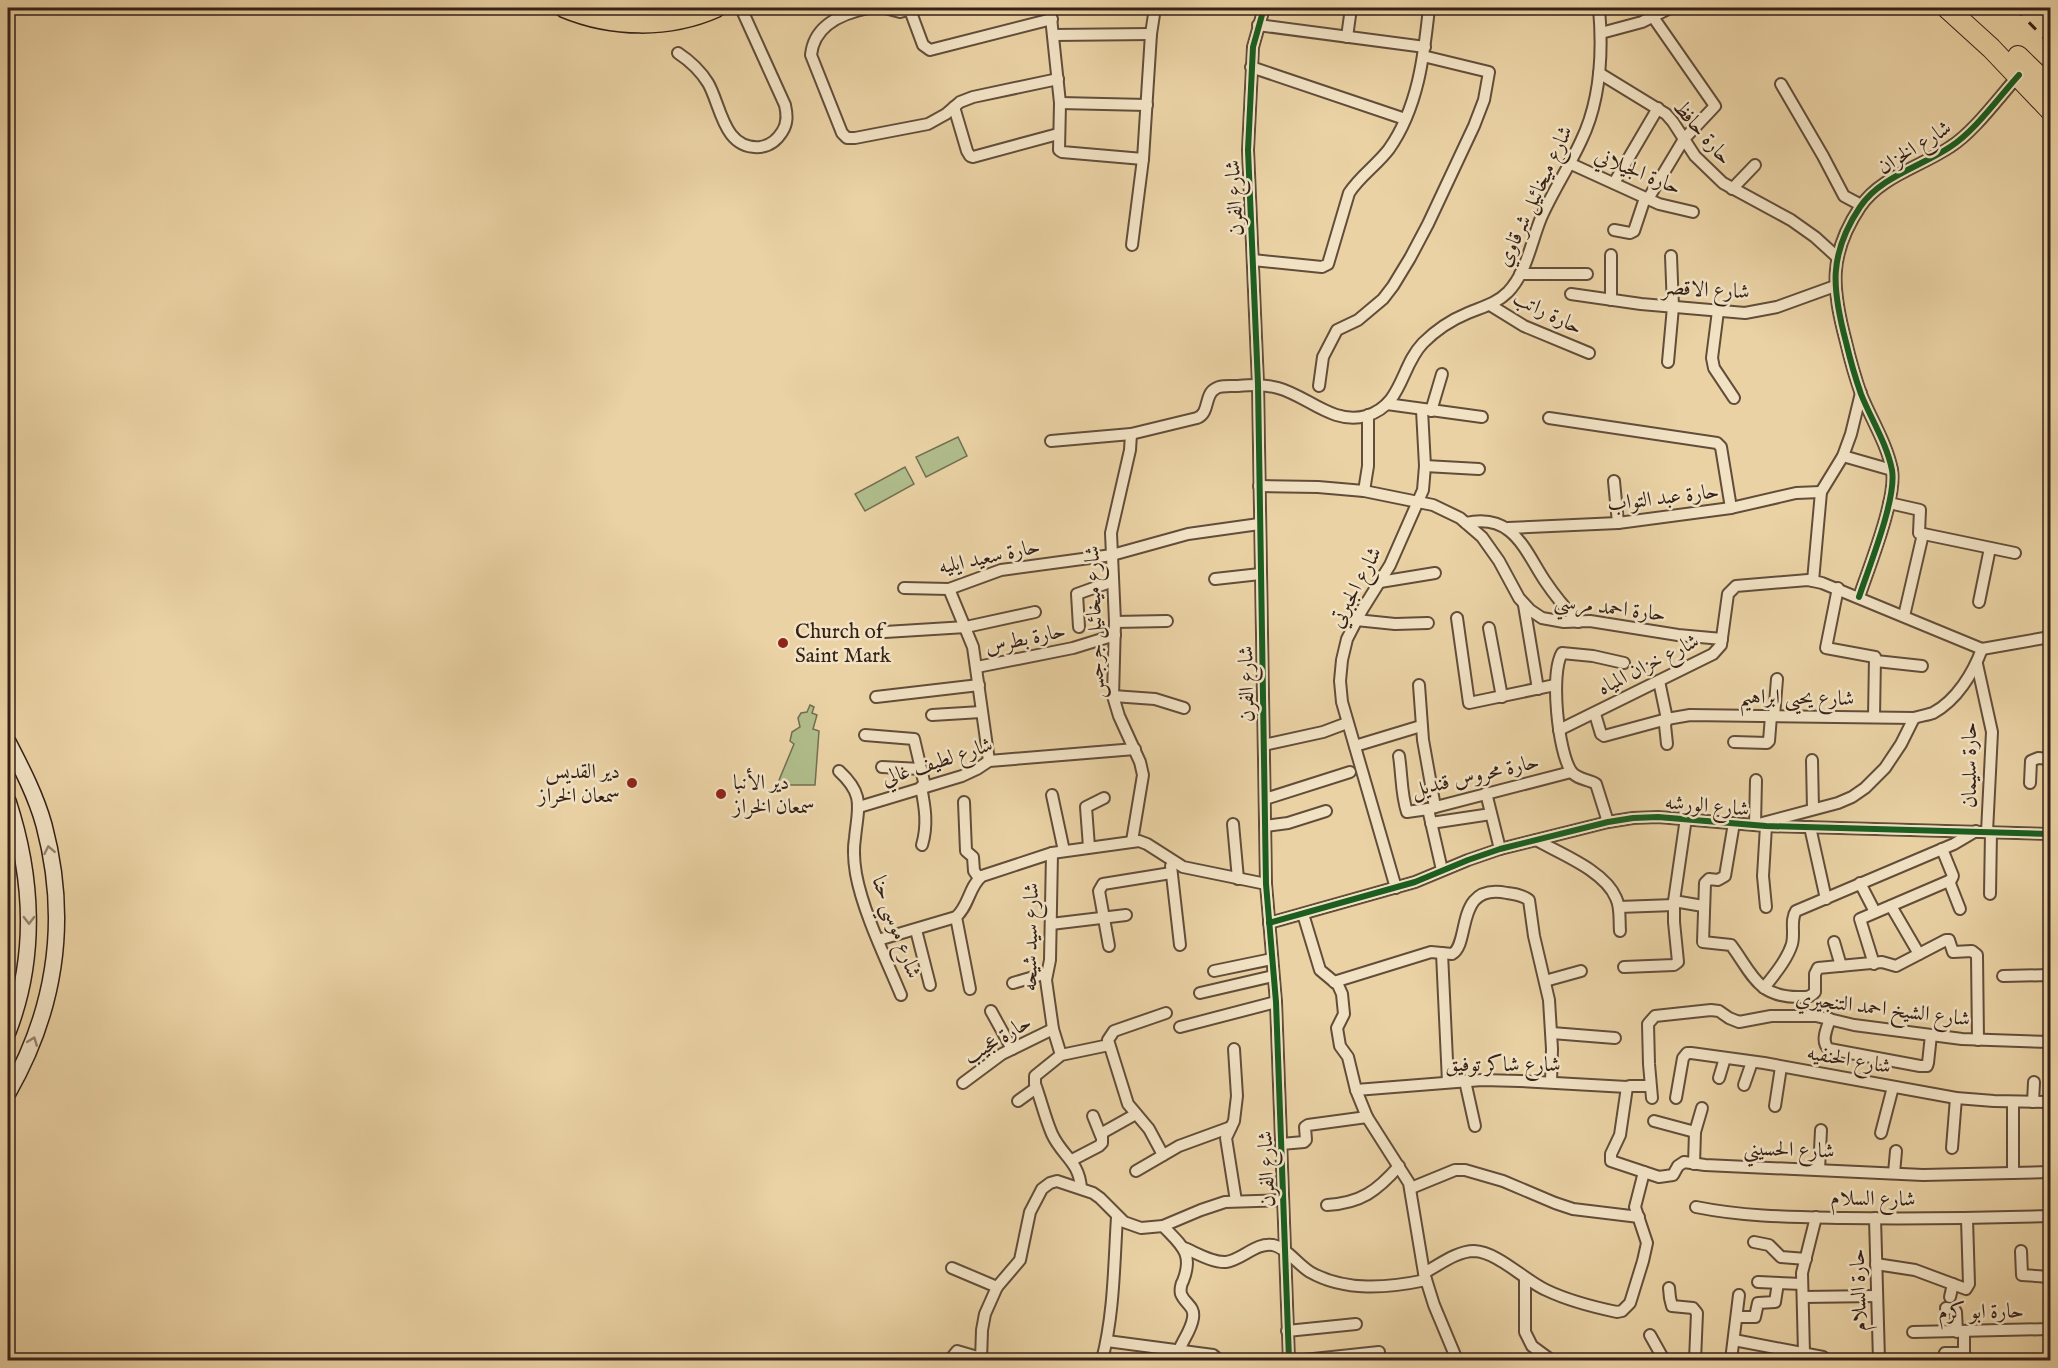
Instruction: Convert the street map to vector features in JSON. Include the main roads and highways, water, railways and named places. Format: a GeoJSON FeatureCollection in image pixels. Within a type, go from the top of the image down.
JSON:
{"type":"FeatureCollection","features":[{"type":"Feature","properties":{"kind":"highway"},"geometry":{"type":"LineString","coordinates":[[1947,8],[2019,75],[2050,110]]}},
{"type":"Feature","properties":{"kind":"highway"},"geometry":{"type":"LineString","coordinates":[[1967,8],[2050,87]]}},
{"type":"Feature","properties":{"kind":"main road"},"geometry":{"type":"LineString","coordinates":[[564,8],[604,20],[650,23],[680,20],[716,8]]}},
{"type":"Feature","properties":{"kind":"railway"},"geometry":{"type":"LineString","coordinates":[[2015,8],[2050,44]]}},
{"type":"Feature","properties":{"kind":"place","name":"Church of Saint Mark"},"geometry":{"type":"Point","coordinates":[783,643]}},
{"type":"Feature","properties":{"kind":"place","name":"دير القديس سمعان الخراز"},"geometry":{"type":"Point","coordinates":[632,783]}},
{"type":"Feature","properties":{"kind":"place","name":"دير الأنبا سمعان الخراز"},"geometry":{"type":"Point","coordinates":[721,794]}}]}
